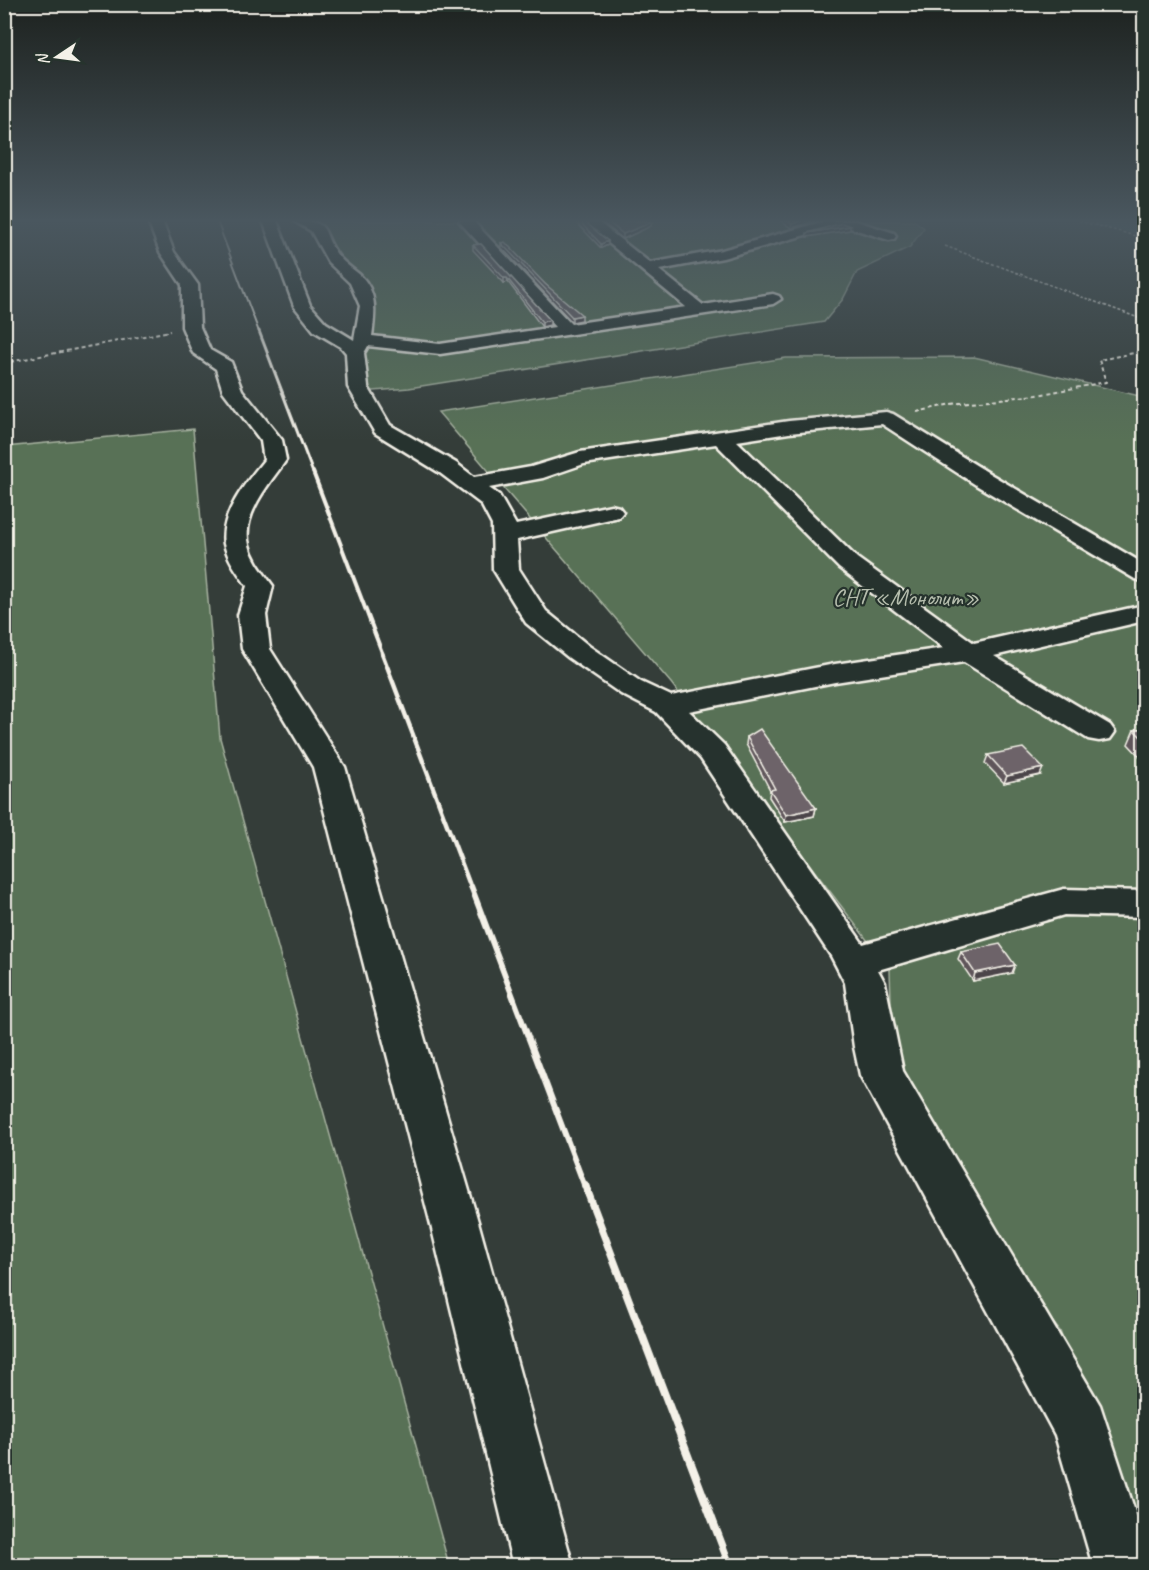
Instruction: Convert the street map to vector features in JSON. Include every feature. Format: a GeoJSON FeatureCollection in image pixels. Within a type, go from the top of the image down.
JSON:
{"type":"FeatureCollection","features":[{"type":"Feature","properties":{"kind":"street"},"geometry":{"type":"LineString","coordinates":[[190,294],[191,327],[202,353],[224,366],[233,391],[271,440],[275,460],[254,488],[240,520],[236,540],[246,566],[260,586],[252,615],[256,649],[329,767],[455,1225],[543,1566]]}},
{"type":"Feature","properties":{"kind":"street"},"geometry":{"type":"LineString","coordinates":[[299,294],[302,306],[320,327],[347,343],[359,346],[440,349],[773,299]]}},
{"type":"Feature","properties":{"kind":"street"},"geometry":{"type":"LineString","coordinates":[[363,294],[368,306],[355,372],[358,387],[382,429],[470,484],[491,500],[504,525],[506,569],[536,617],[579,652],[632,688],[667,706],[713,752],[854,962],[865,983],[882,1075],[1080,1425],[1123,1566]]}},
{"type":"Feature","properties":{"kind":"street"},"geometry":{"type":"LineString","coordinates":[[534,294],[568,331]]}},
{"type":"Feature","properties":{"kind":"street"},"geometry":{"type":"LineString","coordinates":[[680,294],[701,311]]}},
{"type":"Feature","properties":{"kind":"street"},"geometry":{"type":"LineString","coordinates":[[470,484],[535,473],[580,458],[723,439],[789,427],[886,418],[984,480],[1144,574]]}},
{"type":"Feature","properties":{"kind":"street"},"geometry":{"type":"LineString","coordinates":[[723,439],[848,563],[969,653],[1099,732]]}},
{"type":"Feature","properties":{"kind":"street"},"geometry":{"type":"LineString","coordinates":[[505,535],[611,512]]}},
{"type":"Feature","properties":{"kind":"street"},"geometry":{"type":"LineString","coordinates":[[667,706],[835,674],[969,653],[1144,613]]}},
{"type":"Feature","properties":{"kind":"street"},"geometry":{"type":"LineString","coordinates":[[854,962],[1064,902],[1144,904]]}},
{"type":"Feature","properties":{"kind":"path"},"geometry":{"type":"LineString","coordinates":[[1075,294],[1144,320]]}},
{"type":"Feature","properties":{"kind":"path"},"geometry":{"type":"LineString","coordinates":[[4,363],[191,327]]}},
{"type":"Feature","properties":{"kind":"path"},"geometry":{"type":"LineString","coordinates":[[886,418],[951,404],[1037,395],[1106,382],[1099,360],[1144,351]]}},
{"type":"Feature","properties":{"kind":"green space"},"geometry":{"type":"Polygon","coordinates":[[[356,294],[845,294],[824,322],[409,388],[350,393],[345,370],[361,308],[356,294]]]}},
{"type":"Feature","properties":{"kind":"green space","name":"СНТ «Монолит»"},"geometry":{"type":"Polygon","coordinates":[[[974,357],[1144,397],[1144,1565],[1141,1565],[1060,1331],[895,1127],[890,970],[671,683],[438,412],[786,358],[974,357]]]}},
{"type":"Feature","properties":{"kind":"green space"},"geometry":{"type":"Polygon","coordinates":[[[193,429],[220,738],[449,1565],[5,1565],[5,447],[193,429]]]}},
{"type":"Feature","properties":{"kind":"building"},"geometry":{"type":"Polygon","coordinates":[[[520,294],[527,294],[550,320],[542,322],[520,294]]]}},
{"type":"Feature","properties":{"kind":"building"},"geometry":{"type":"Polygon","coordinates":[[[550,294],[557,294],[582,315],[572,317],[550,294]]]}},
{"type":"Feature","properties":{"kind":"building"},"geometry":{"type":"Polygon","coordinates":[[[1144,728],[1144,740],[1134,730],[1144,728]]]}},
{"type":"Feature","properties":{"kind":"building"},"geometry":{"type":"Polygon","coordinates":[[[760,729],[816,808],[786,815],[770,790],[775,789],[747,737],[760,729]]]}},
{"type":"Feature","properties":{"kind":"building"},"geometry":{"type":"Polygon","coordinates":[[[1023,748],[1043,768],[1007,776],[988,755],[1023,748]]]}},
{"type":"Feature","properties":{"kind":"building"},"geometry":{"type":"Polygon","coordinates":[[[1000,944],[1015,965],[975,973],[961,952],[1000,944]]]}},
{"type":"Feature","properties":{"kind":"railway"},"geometry":{"type":"LineString","coordinates":[[245,294],[259,332]]}},
{"type":"Feature","properties":{"kind":"railway"},"geometry":{"type":"LineString","coordinates":[[259,331],[313,473]]}},
{"type":"Feature","properties":{"kind":"railway"},"geometry":{"type":"LineString","coordinates":[[313,472],[383,655]]}},
{"type":"Feature","properties":{"kind":"railway"},"geometry":{"type":"LineString","coordinates":[[382,653],[471,888]]}},
{"type":"Feature","properties":{"kind":"railway"},"geometry":{"type":"LineString","coordinates":[[471,886],[585,1187]]}},
{"type":"Feature","properties":{"kind":"railway"},"geometry":{"type":"LineString","coordinates":[[585,1185],[730,1566]]}}]}
